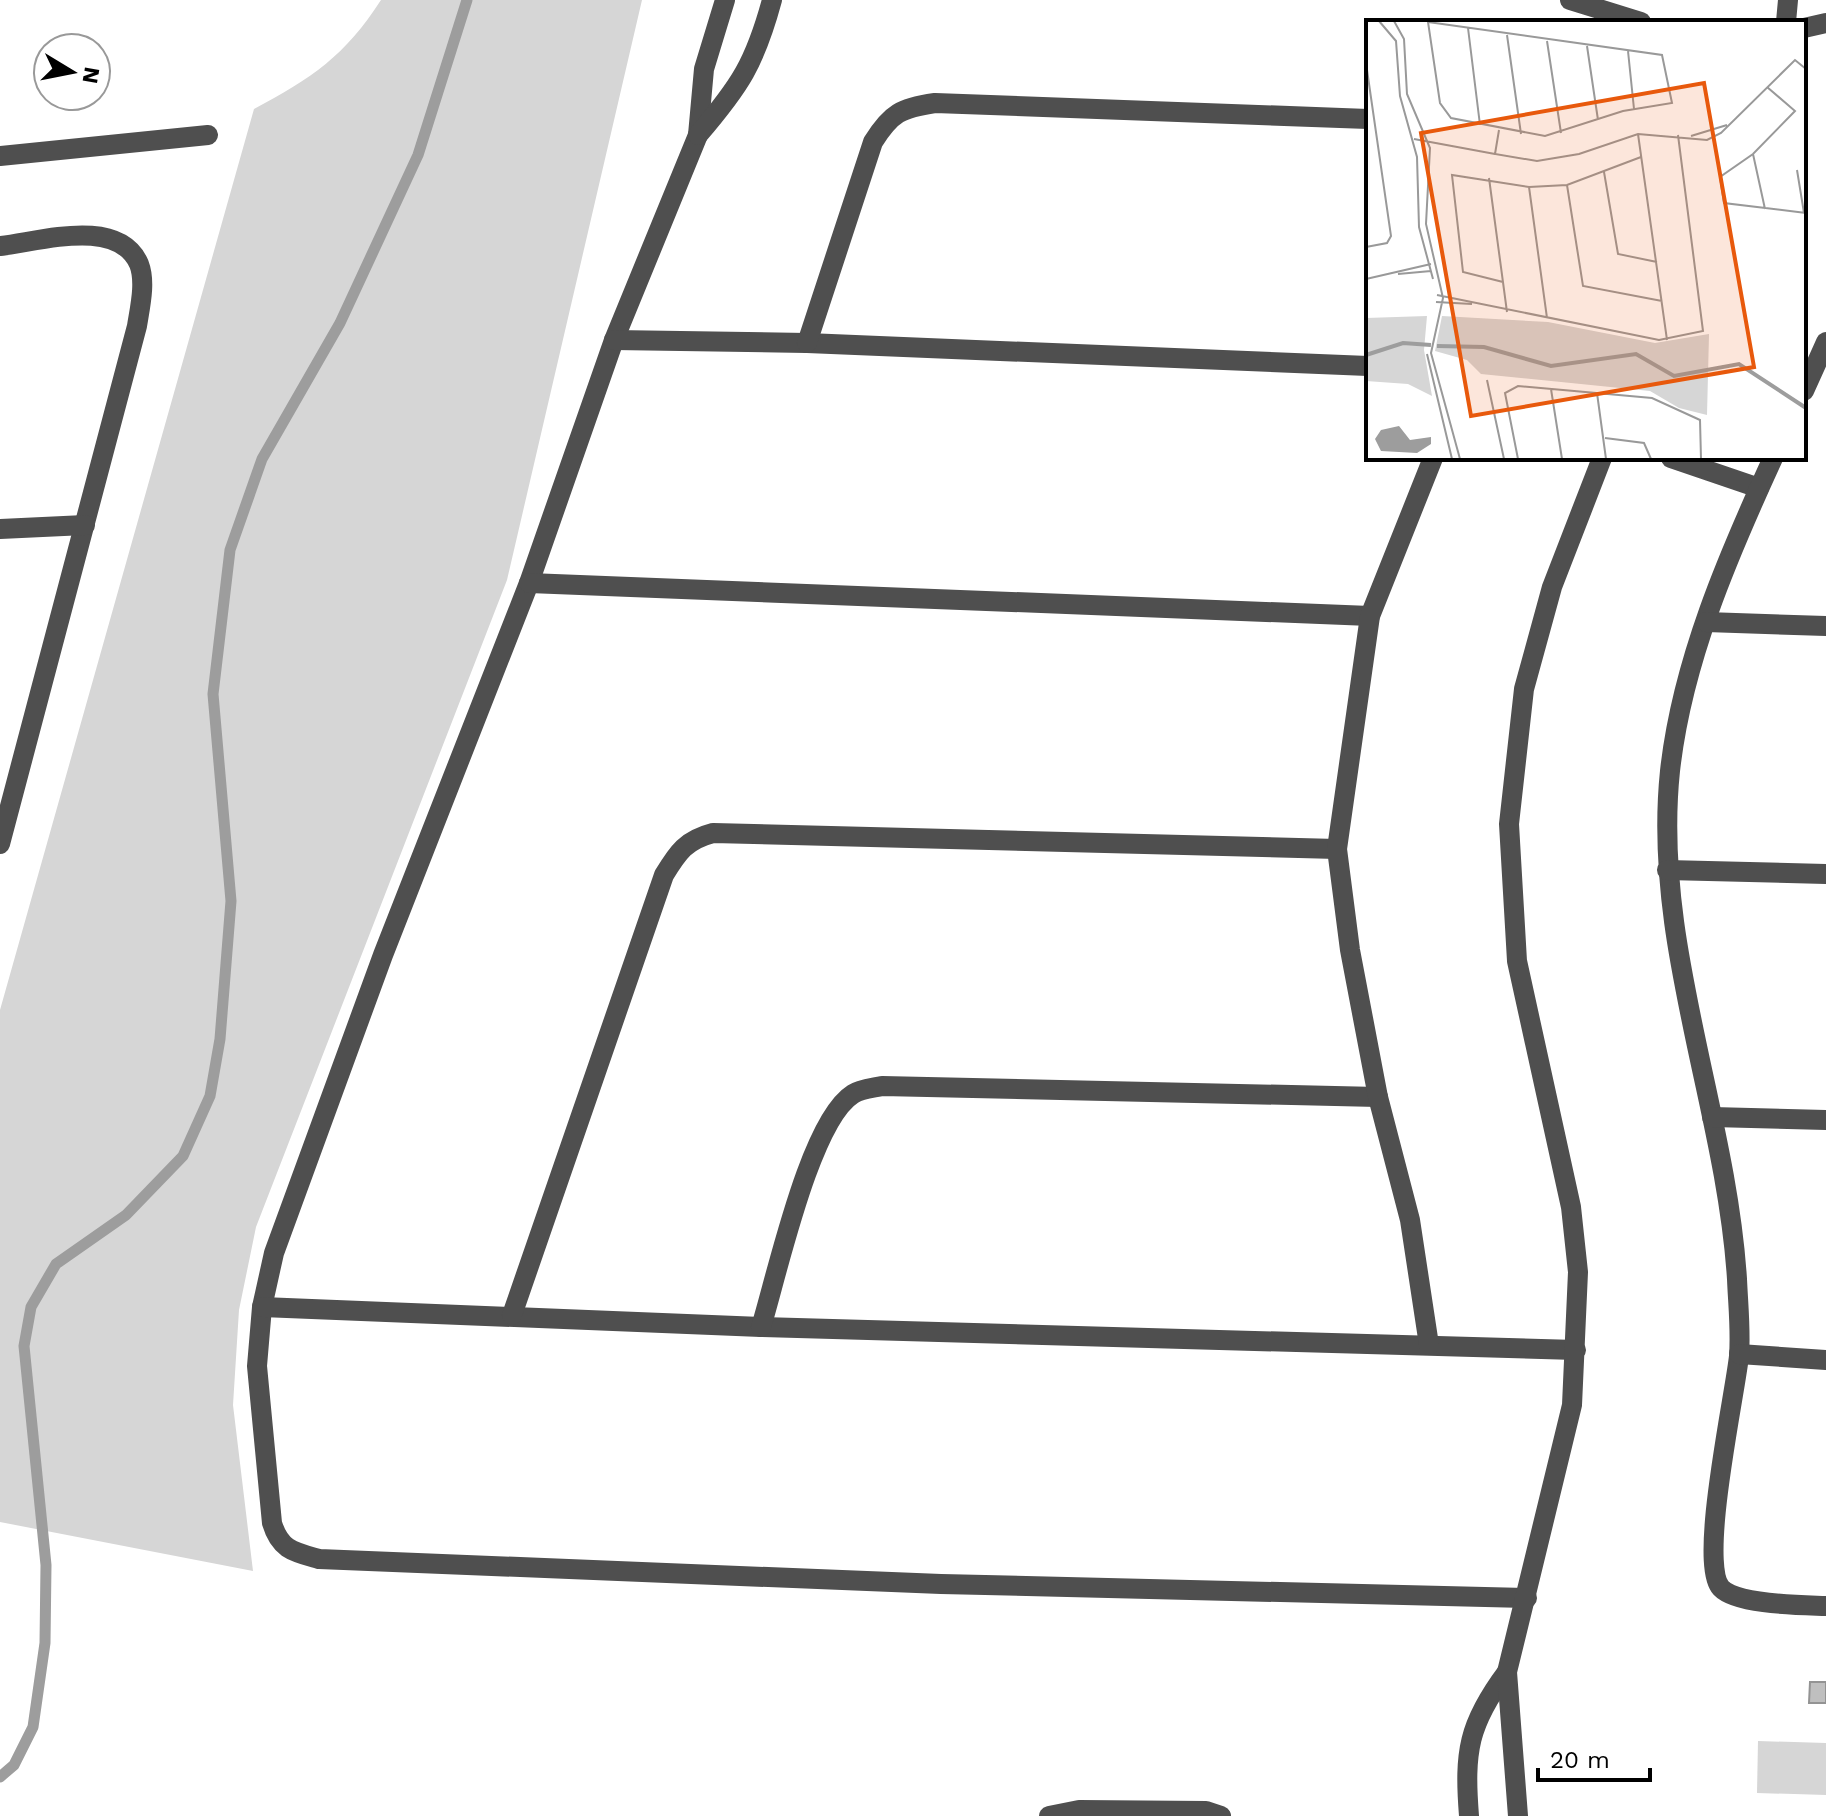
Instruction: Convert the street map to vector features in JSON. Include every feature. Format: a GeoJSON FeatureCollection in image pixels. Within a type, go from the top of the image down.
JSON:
{"type":"FeatureCollection","features":[{"type":"Feature","properties":{"kind":"street"},"geometry":{"type":"LineString","coordinates":[[725,0],[704,69],[698,135],[614,340],[529,583],[293,1195],[274,1253],[262,1307],[257,1366],[272,1523],[277,1541],[290,1551],[319,1559],[941,1584],[1527,1598]]}},
{"type":"Feature","properties":{"kind":"street"},"geometry":{"type":"LineString","coordinates":[[698,135],[739,87],[762,40],[772,0]]}},
{"type":"Feature","properties":{"kind":"street"},"geometry":{"type":"LineString","coordinates":[[1570,0],[1635,20]]}},
{"type":"Feature","properties":{"kind":"street"},"geometry":{"type":"LineString","coordinates":[[1786,20],[1788,0]]}},
{"type":"Feature","properties":{"kind":"street"},"geometry":{"type":"LineString","coordinates":[[1806,28],[1826,23]]}},
{"type":"Feature","properties":{"kind":"street"},"geometry":{"type":"LineString","coordinates":[[807,343],[873,142],[887,119],[909,106],[935,103],[1366,119]]}},
{"type":"Feature","properties":{"kind":"street"},"geometry":{"type":"LineString","coordinates":[[0,156],[208,135]]}},
{"type":"Feature","properties":{"kind":"street"},"geometry":{"type":"LineString","coordinates":[[0,246],[102,236],[124,245],[139,264],[142,287],[137,326],[85,525],[5,807],[0,844]]}},
{"type":"Feature","properties":{"kind":"street"},"geometry":{"type":"LineString","coordinates":[[614,340],[807,343],[1366,366]]}},
{"type":"Feature","properties":{"kind":"street"},"geometry":{"type":"LineString","coordinates":[[1813,383],[1826,342]]}},
{"type":"Feature","properties":{"kind":"street"},"geometry":{"type":"LineString","coordinates":[[1429,1345],[1410,1220],[1378,1097],[1350,950],[1337,849],[1370,616],[1432,460]]}},
{"type":"Feature","properties":{"kind":"street"},"geometry":{"type":"LineString","coordinates":[[1518,1816],[1507,1672],[1572,1405],[1578,1272],[1571,1207],[1517,961],[1509,824],[1524,689],[1552,587],[1601,460]]}},
{"type":"Feature","properties":{"kind":"street"},"geometry":{"type":"LineString","coordinates":[[1677,460],[1759,488]]}},
{"type":"Feature","properties":{"kind":"street"},"geometry":{"type":"LineString","coordinates":[[1772,460],[1706,622],[1684,695],[1670,771],[1667,870],[1689,1011],[1731,1213],[1739,1354],[1717,1502],[1713,1570],[1721,1587],[1737,1596],[1826,1606]]}},
{"type":"Feature","properties":{"kind":"street"},"geometry":{"type":"LineString","coordinates":[[0,529],[85,525]]}},
{"type":"Feature","properties":{"kind":"street"},"geometry":{"type":"LineString","coordinates":[[529,583],[1370,616]]}},
{"type":"Feature","properties":{"kind":"street"},"geometry":{"type":"LineString","coordinates":[[1706,622],[1826,626]]}},
{"type":"Feature","properties":{"kind":"street"},"geometry":{"type":"LineString","coordinates":[[512,1315],[664,875],[678,851],[692,838],[713,833],[1337,849]]}},
{"type":"Feature","properties":{"kind":"street"},"geometry":{"type":"LineString","coordinates":[[1667,870],[1826,874]]}},
{"type":"Feature","properties":{"kind":"street"},"geometry":{"type":"LineString","coordinates":[[761,1327],[814,1154],[830,1118],[853,1093],[882,1086],[1378,1097]]}},
{"type":"Feature","properties":{"kind":"street"},"geometry":{"type":"LineString","coordinates":[[1712,1117],[1826,1120]]}},
{"type":"Feature","properties":{"kind":"street"},"geometry":{"type":"LineString","coordinates":[[262,1307],[761,1327],[1576,1350]]}},
{"type":"Feature","properties":{"kind":"street"},"geometry":{"type":"LineString","coordinates":[[1739,1354],[1826,1360]]}},
{"type":"Feature","properties":{"kind":"street"},"geometry":{"type":"LineString","coordinates":[[1469,1816],[1468,1750],[1475,1722],[1483,1704],[1507,1672]]}},
{"type":"Feature","properties":{"kind":"street"},"geometry":{"type":"LineString","coordinates":[[1049,1816],[1079,1810],[1206,1811],[1221,1816]]}},
{"type":"Feature","properties":{"kind":"shaded area"},"geometry":{"type":"Polygon","coordinates":[[[381,0],[642,0],[507,580],[256,1227],[239,1310],[233,1405],[253,1571],[0,1522],[0,1010],[254,109],[326,64],[354,36],[381,0]]]}},
{"type":"Feature","properties":{"kind":"shaded area"},"geometry":{"type":"Polygon","coordinates":[[[1758,1741],[1826,1743],[1826,1795],[1757,1793],[1758,1741]]]}},
{"type":"Feature","properties":{"kind":"building"},"geometry":{"type":"Polygon","coordinates":[[[1810,1682],[1826,1682],[1826,1703],[1809,1703],[1810,1682]]]}},
{"type":"Feature","properties":{"kind":"waterway"},"geometry":{"type":"LineString","coordinates":[[0,1777],[14,1765],[33,1727],[45,1643],[46,1565],[24,1346],[31,1307],[56,1264],[126,1215],[183,1156],[210,1096],[220,1039],[231,901],[213,694],[230,550],[262,459],[340,323],[418,155],[467,0]]}}]}
